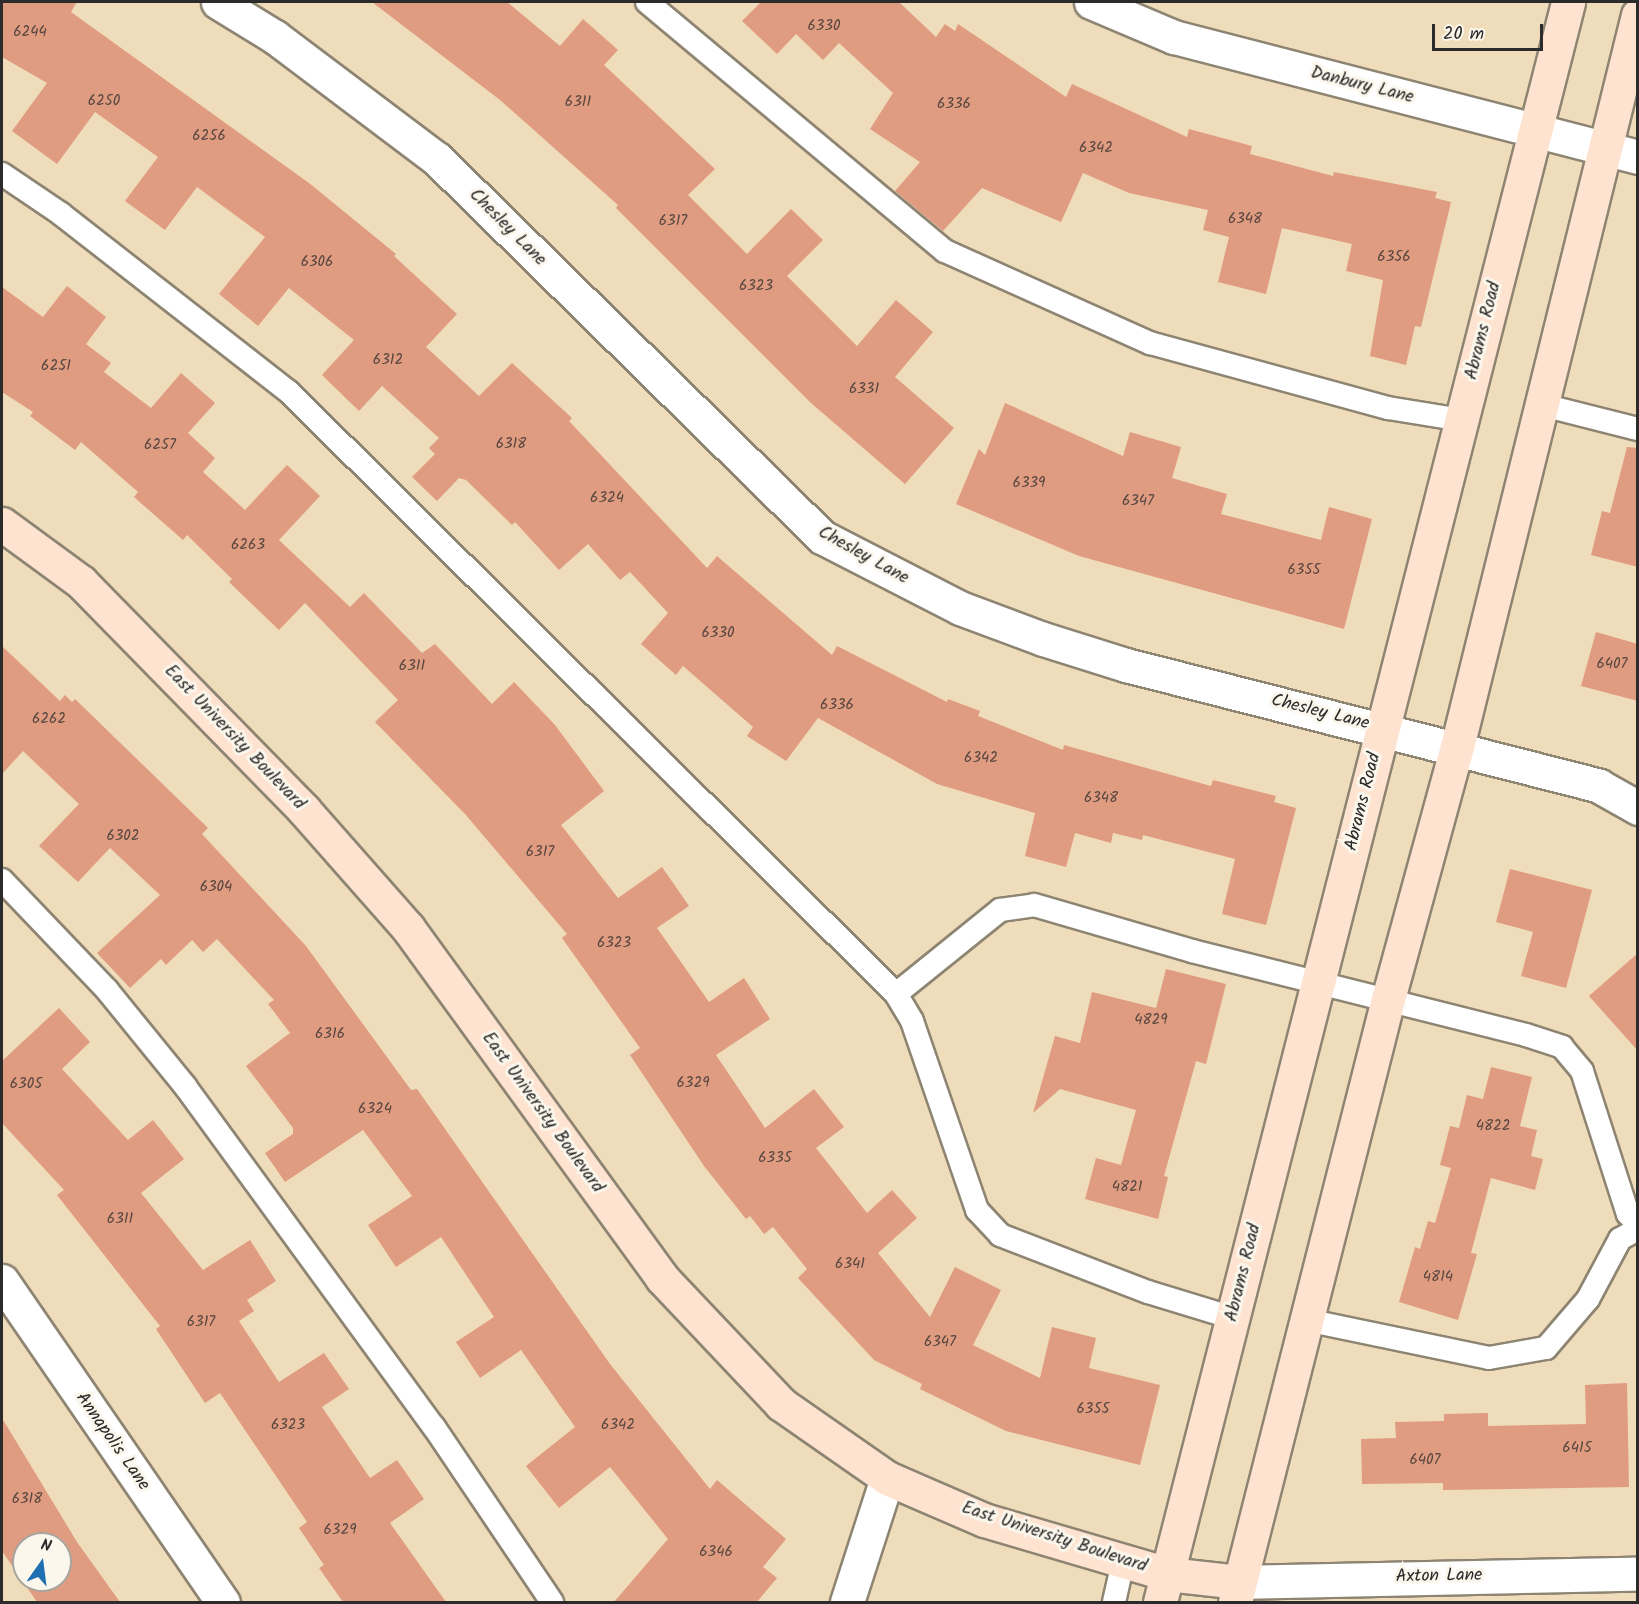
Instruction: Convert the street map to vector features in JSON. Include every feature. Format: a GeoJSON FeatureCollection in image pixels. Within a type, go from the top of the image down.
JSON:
{"type":"FeatureCollection","features":[{"type":"Feature","properties":{"kind":"main road","name":"Abrams Road"},"geometry":{"type":"LineString","coordinates":[[1164,1588],[1568,2]]}},
{"type":"Feature","properties":{"kind":"main road"},"geometry":{"type":"LineString","coordinates":[[1237,1592],[1388,999],[1457,747],[1539,404],[1638,15]]}},
{"type":"Feature","properties":{"kind":"main road","name":"East University Boulevard"},"geometry":{"type":"LineString","coordinates":[[2,524],[81,582],[304,810],[408,928],[662,1278],[781,1404],[887,1478],[984,1520],[1123,1562],[1164,1588],[1237,1592]]}},
{"type":"Feature","properties":{"kind":"street","name":"Chesley Lane"},"geometry":{"type":"LineString","coordinates":[[218,2],[276,36],[437,159],[822,537],[960,608],[1043,639],[1126,665],[1383,728],[1599,786],[1638,808]]}},
{"type":"Feature","properties":{"kind":"street","name":"Danbury Lane"},"geometry":{"type":"LineString","coordinates":[[1092,2],[1174,37],[1638,157]]}},
{"type":"Feature","properties":{"kind":"street","name":"Annapolis Lane"},"geometry":{"type":"LineString","coordinates":[[2,1281],[223,1602]]}},
{"type":"Feature","properties":{"kind":"street"},"geometry":{"type":"LineString","coordinates":[[847,1602],[887,1478]]}},
{"type":"Feature","properties":{"kind":"street","name":"Axton Lane"},"geometry":{"type":"LineString","coordinates":[[1237,1592],[1638,1574]]}},
{"type":"Feature","properties":{"kind":"lane"},"geometry":{"type":"LineString","coordinates":[[647,2],[945,251],[1150,344],[1388,408],[1462,420]]}},
{"type":"Feature","properties":{"kind":"lane"},"geometry":{"type":"LineString","coordinates":[[2,174],[70,221],[289,392],[897,994],[912,1021],[977,1210],[1000,1235],[1148,1292],[1233,1318]]}},
{"type":"Feature","properties":{"kind":"lane"},"geometry":{"type":"LineString","coordinates":[[1539,404],[1638,429]]}},
{"type":"Feature","properties":{"kind":"lane"},"geometry":{"type":"LineString","coordinates":[[2,880],[107,990],[185,1086],[434,1427],[552,1602]]}},
{"type":"Feature","properties":{"kind":"lane"},"geometry":{"type":"LineString","coordinates":[[897,994],[1000,910],[1034,905],[1192,951],[1388,999],[1562,1047],[1582,1071],[1628,1214],[1638,1227],[1620,1239],[1588,1299],[1546,1348],[1489,1358],[1306,1320]]}},
{"type":"Feature","properties":{"kind":"lane"},"geometry":{"type":"LineString","coordinates":[[1114,1602],[1123,1562]]}},
{"type":"Feature","properties":{"kind":"building"},"geometry":{"type":"Polygon","coordinates":[[[2,2],[77,2],[71,12],[309,183],[396,254],[394,256],[457,314],[426,347],[479,396],[512,363],[572,418],[569,421],[707,568],[717,556],[832,655],[837,646],[947,702],[948,699],[980,711],[978,716],[1063,750],[1064,745],[1211,786],[1213,780],[1276,796],[1274,802],[1296,808],[1266,925],[1222,914],[1235,859],[1143,835],[1142,840],[1113,833],[1111,843],[1075,833],[1066,867],[1025,856],[1035,813],[937,784],[818,718],[786,761],[747,736],[753,727],[683,666],[676,675],[641,644],[668,613],[630,572],[620,580],[588,544],[559,570],[515,522],[512,525],[466,480],[459,478],[437,501],[412,477],[435,454],[429,448],[439,438],[382,386],[359,411],[322,375],[354,340],[289,288],[258,326],[219,294],[265,237],[197,187],[165,230],[125,201],[158,157],[95,112],[57,164],[12,131],[47,83],[2,57],[2,2]]]}},
{"type":"Feature","properties":{"kind":"building"},"geometry":{"type":"Polygon","coordinates":[[[372,2],[507,2],[560,46],[583,19],[618,50],[604,65],[715,169],[688,195],[747,254],[791,209],[823,240],[787,276],[857,346],[896,300],[933,332],[895,377],[954,428],[905,484],[811,403],[616,208],[618,205],[500,100],[372,2]]]}},
{"type":"Feature","properties":{"kind":"building"},"geometry":{"type":"Polygon","coordinates":[[[761,2],[899,2],[936,37],[945,24],[955,31],[958,24],[1066,97],[1072,84],[1187,137],[1189,129],[1252,146],[1250,154],[1333,176],[1334,172],[1437,192],[1435,198],[1451,202],[1421,327],[1415,326],[1406,365],[1370,356],[1383,280],[1346,271],[1352,244],[1282,228],[1266,294],[1218,282],[1229,237],[1203,230],[1208,210],[1129,193],[1083,173],[1061,222],[982,188],[943,231],[895,191],[920,162],[870,129],[893,93],[839,43],[823,60],[796,34],[777,54],[742,21],[761,2]]]}},
{"type":"Feature","properties":{"kind":"building"},"geometry":{"type":"Polygon","coordinates":[[[67,286],[106,317],[86,344],[111,363],[104,372],[151,408],[181,373],[215,403],[188,433],[215,458],[203,472],[245,510],[287,465],[320,496],[279,540],[350,607],[364,593],[422,653],[435,644],[492,704],[514,682],[555,725],[604,791],[561,825],[618,898],[662,867],[689,906],[657,928],[709,1002],[744,978],[770,1019],[716,1055],[765,1128],[814,1089],[844,1127],[816,1148],[867,1213],[892,1190],[917,1218],[878,1253],[930,1317],[955,1267],[1001,1290],[973,1345],[1040,1378],[1052,1327],[1096,1338],[1089,1368],[1160,1385],[1140,1465],[1006,1431],[920,1389],[922,1384],[874,1360],[798,1278],[807,1269],[773,1227],[764,1234],[750,1216],[746,1219],[704,1166],[630,1055],[640,1048],[562,938],[567,934],[465,814],[375,722],[398,700],[305,603],[279,630],[229,582],[232,579],[187,535],[183,540],[134,497],[138,492],[81,442],[75,450],[30,416],[33,412],[2,392],[2,287],[43,317],[67,286]]]}},
{"type":"Feature","properties":{"kind":"building"},"geometry":{"type":"Polygon","coordinates":[[[1005,403],[1123,456],[1130,432],[1181,447],[1172,478],[1227,494],[1221,514],[1321,540],[1329,507],[1372,519],[1344,629],[1079,556],[956,504],[979,449],[985,455],[1005,403]]]}},
{"type":"Feature","properties":{"kind":"building"},"geometry":{"type":"Polygon","coordinates":[[[1627,447],[1638,448],[1638,567],[1591,555],[1602,511],[1610,513],[1627,447]]]}},
{"type":"Feature","properties":{"kind":"building"},"geometry":{"type":"Polygon","coordinates":[[[1596,632],[1638,644],[1638,701],[1581,686],[1596,632]]]}},
{"type":"Feature","properties":{"kind":"building"},"geometry":{"type":"Polygon","coordinates":[[[2,646],[60,701],[65,695],[72,702],[75,699],[208,828],[202,834],[306,946],[411,1090],[417,1089],[610,1364],[710,1489],[717,1480],[786,1539],[763,1567],[777,1578],[757,1602],[614,1602],[668,1539],[610,1467],[559,1508],[526,1466],[575,1427],[521,1350],[480,1378],[456,1342],[494,1317],[441,1237],[396,1267],[368,1225],[412,1196],[363,1130],[285,1182],[265,1153],[293,1134],[293,1128],[246,1066],[290,1033],[268,1004],[274,1000],[217,939],[203,952],[192,940],[166,965],[161,959],[130,988],[97,953],[160,895],[110,848],[78,882],[39,846],[79,804],[23,751],[2,774],[2,646]]]}},
{"type":"Feature","properties":{"kind":"building"},"geometry":{"type":"Polygon","coordinates":[[[1510,869],[1592,890],[1566,988],[1521,976],[1533,932],[1496,922],[1510,869]]]}},
{"type":"Feature","properties":{"kind":"building"},"geometry":{"type":"Polygon","coordinates":[[[1638,953],[1638,1051],[1589,996],[1638,953]]]}},
{"type":"Feature","properties":{"kind":"building"},"geometry":{"type":"Polygon","coordinates":[[[1166,969],[1226,984],[1206,1064],[1196,1061],[1164,1176],[1168,1177],[1158,1219],[1085,1199],[1096,1158],[1121,1165],[1136,1110],[1060,1089],[1033,1113],[1055,1036],[1080,1043],[1092,992],[1156,1008],[1166,969]]]}},
{"type":"Feature","properties":{"kind":"building"},"geometry":{"type":"Polygon","coordinates":[[[59,1008],[90,1042],[62,1069],[128,1140],[153,1120],[184,1159],[141,1193],[203,1270],[250,1240],[276,1281],[247,1300],[254,1311],[239,1321],[279,1382],[324,1353],[349,1389],[322,1407],[370,1478],[397,1460],[424,1499],[390,1523],[446,1602],[343,1602],[319,1568],[324,1565],[299,1528],[307,1522],[220,1393],[205,1403],[156,1329],[160,1326],[57,1195],[64,1190],[2,1123],[2,1061],[59,1008]]]}},
{"type":"Feature","properties":{"kind":"building"},"geometry":{"type":"Polygon","coordinates":[[[1491,1067],[1532,1077],[1520,1126],[1537,1130],[1531,1156],[1543,1159],[1535,1190],[1491,1178],[1471,1253],[1477,1254],[1458,1320],[1399,1302],[1415,1247],[1420,1249],[1428,1221],[1435,1223],[1451,1168],[1440,1165],[1450,1126],[1459,1128],[1467,1095],[1483,1099],[1491,1067]]]}},
{"type":"Feature","properties":{"kind":"building"},"geometry":{"type":"Polygon","coordinates":[[[1627,1383],[1629,1487],[1443,1490],[1443,1483],[1362,1484],[1361,1439],[1396,1438],[1395,1422],[1444,1421],[1444,1414],[1488,1413],[1488,1426],[1586,1424],[1585,1385],[1627,1383]]]}},
{"type":"Feature","properties":{"kind":"building"},"geometry":{"type":"Polygon","coordinates":[[[2,1418],[71,1532],[12,1532],[12,1566],[2,1551],[2,1418]]]}},
{"type":"Feature","properties":{"kind":"building"},"geometry":{"type":"Polygon","coordinates":[[[72,1534],[120,1602],[37,1602],[30,1592],[72,1592],[72,1534]]]}}]}
